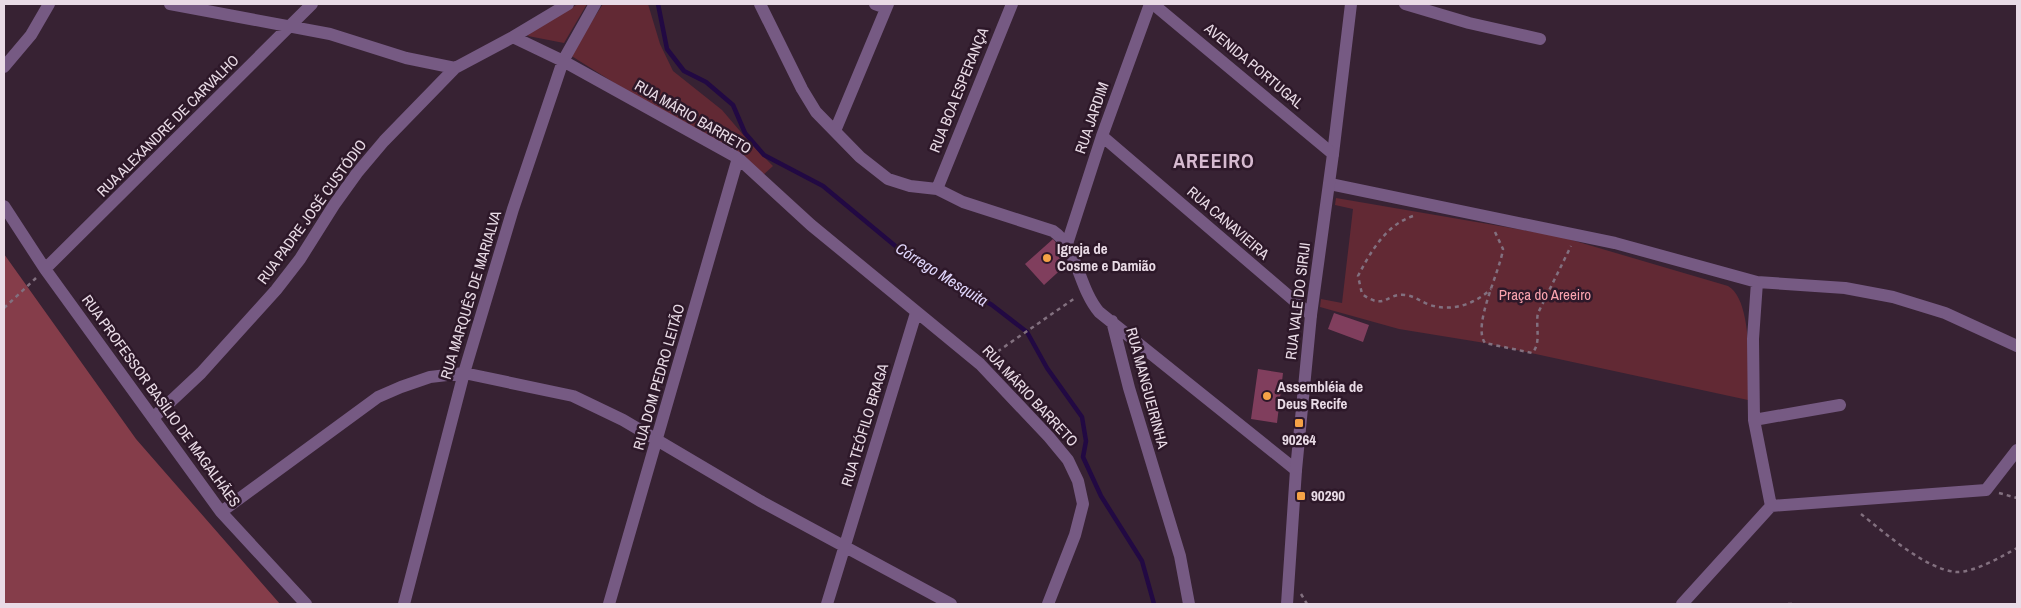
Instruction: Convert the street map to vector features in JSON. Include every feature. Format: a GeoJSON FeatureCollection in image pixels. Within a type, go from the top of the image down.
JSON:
{"type":"FeatureCollection","features":[{"type":"Feature","properties":{"kind":"street"},"geometry":{"type":"LineString","coordinates":[[4,67],[31,35],[49,4]]}},
{"type":"Feature","properties":{"kind":"street"},"geometry":{"type":"LineString","coordinates":[[170,4],[330,34],[406,58],[455,68],[513,37],[568,4]]}},
{"type":"Feature","properties":{"kind":"street","name":"RUA ALEXANDRE DE CARVALHO"},"geometry":{"type":"LineString","coordinates":[[45,270],[312,4]]}},
{"type":"Feature","properties":{"kind":"street","name":"RUA MARQUÊS DE MARIALVA"},"geometry":{"type":"LineString","coordinates":[[404,604],[464,373],[514,209],[562,61],[595,4]]}},
{"type":"Feature","properties":{"kind":"street"},"geometry":{"type":"LineString","coordinates":[[760,4],[802,89],[816,112],[860,157],[888,179],[910,186],[937,189],[963,202],[1053,231],[1067,244]]}},
{"type":"Feature","properties":{"kind":"street","name":"RUA BOA ESPERANÇA"},"geometry":{"type":"LineString","coordinates":[[937,189],[1012,4]]}},
{"type":"Feature","properties":{"kind":"street","name":"RUA JARDIM"},"geometry":{"type":"LineString","coordinates":[[1067,244],[1102,136],[1152,4]]}},
{"type":"Feature","properties":{"kind":"street","name":"AVENIDA PORTUGAL"},"geometry":{"type":"LineString","coordinates":[[1152,4],[1333,154]]}},
{"type":"Feature","properties":{"kind":"street","name":"RUA VALE DO SIRIJI"},"geometry":{"type":"LineString","coordinates":[[1287,604],[1296,470],[1311,315],[1330,184],[1351,4]]}},
{"type":"Feature","properties":{"kind":"street"},"geometry":{"type":"LineString","coordinates":[[1405,4],[1469,23],[1540,39]]}},
{"type":"Feature","properties":{"kind":"street"},"geometry":{"type":"LineString","coordinates":[[835,131],[883,5]]}},
{"type":"Feature","properties":{"kind":"street","name":"RUA MÁRIO BARRETO"},"geometry":{"type":"LineString","coordinates":[[513,37],[562,61],[738,158],[811,225],[980,364],[1068,460],[1078,480],[1083,504],[1075,535],[1048,604]]}},
{"type":"Feature","properties":{"kind":"street","name":"RUA PADRE JOSÉ CUSTÓDIO"},"geometry":{"type":"LineString","coordinates":[[153,418],[201,373],[276,290],[300,259],[357,173],[384,141],[455,68]]}},
{"type":"Feature","properties":{"kind":"street","name":"RUA CANAVIEIRA"},"geometry":{"type":"LineString","coordinates":[[1102,136],[1311,315]]}},
{"type":"Feature","properties":{"kind":"street","name":"RUA DOM PEDRO LEITÃO"},"geometry":{"type":"LineString","coordinates":[[609,604],[738,158]]}},
{"type":"Feature","properties":{"kind":"street"},"geometry":{"type":"LineString","coordinates":[[1330,184],[1561,230],[1616,243],[1757,282],[1845,288],[1893,297],[1946,313],[2017,346]]}},
{"type":"Feature","properties":{"kind":"street","name":"RUA PROFESSOR BASÍLIO DE MAGALHÃES"},"geometry":{"type":"LineString","coordinates":[[4,206],[45,270],[221,512],[306,604]]}},
{"type":"Feature","properties":{"kind":"street","name":"RUA MANGUEIRINHA"},"geometry":{"type":"LineString","coordinates":[[1067,244],[1085,292],[1099,312],[1112,321],[1129,388],[1180,556],[1189,604]]}},
{"type":"Feature","properties":{"kind":"street"},"geometry":{"type":"LineString","coordinates":[[1757,282],[1753,339],[1754,420],[1771,506]]}},
{"type":"Feature","properties":{"kind":"street","name":"RUA TEÓFILO BRAGA"},"geometry":{"type":"LineString","coordinates":[[827,604],[916,313]]}},
{"type":"Feature","properties":{"kind":"street"},"geometry":{"type":"LineString","coordinates":[[1112,321],[1296,470]]}},
{"type":"Feature","properties":{"kind":"street"},"geometry":{"type":"LineString","coordinates":[[221,512],[378,397],[401,386],[430,378],[464,373],[573,396],[623,420],[657,442],[951,604]]}},
{"type":"Feature","properties":{"kind":"street"},"geometry":{"type":"LineString","coordinates":[[1754,420],[1840,405]]}},
{"type":"Feature","properties":{"kind":"street"},"geometry":{"type":"LineString","coordinates":[[1682,604],[1771,506],[1986,490],[2017,450]]}},
{"type":"Feature","properties":{"kind":"path"},"geometry":{"type":"LineString","coordinates":[[1414,216],[1399,221],[1388,231],[1368,258],[1358,276],[1362,294],[1372,301],[1381,302],[1404,295],[1430,305],[1460,306],[1470,304],[1484,296],[1492,287]]}},
{"type":"Feature","properties":{"kind":"path"},"geometry":{"type":"LineString","coordinates":[[1490,225],[1500,239],[1502,249],[1481,324],[1482,338],[1485,343],[1532,353],[1537,348],[1536,324],[1538,313],[1574,240]]}},
{"type":"Feature","properties":{"kind":"path"},"geometry":{"type":"LineString","coordinates":[[4,308],[45,270]]}},
{"type":"Feature","properties":{"kind":"path"},"geometry":{"type":"LineString","coordinates":[[980,364],[1085,292]]}},
{"type":"Feature","properties":{"kind":"path"},"geometry":{"type":"LineString","coordinates":[[1845,500],[1898,542],[1934,565],[1958,572],[1992,562],[2017,548]]}},
{"type":"Feature","properties":{"kind":"path"},"geometry":{"type":"LineString","coordinates":[[1788,604],[1793,604]]}},
{"type":"Feature","properties":{"kind":"green space"},"geometry":{"type":"Polygon","coordinates":[[[578,4],[587,4],[564,43],[528,36],[529,33],[578,4]]]}},
{"type":"Feature","properties":{"kind":"green space"},"geometry":{"type":"Polygon","coordinates":[[[603,4],[648,4],[660,44],[673,71],[722,110],[773,166],[762,176],[570,55],[603,4]]]}},
{"type":"Feature","properties":{"kind":"green space","name":"Praça do Areeiro"},"geometry":{"type":"Polygon","coordinates":[[[1336,198],[1558,236],[1728,286],[1736,294],[1746,321],[1749,356],[1748,400],[1485,343],[1399,329],[1320,307],[1321,299],[1342,303],[1353,209],[1335,205],[1336,198]]]}},
{"type":"Feature","properties":{"kind":"shaded area"},"geometry":{"type":"Polygon","coordinates":[[[4,254],[136,439],[280,604],[4,604],[4,254]]]}},
{"type":"Feature","properties":{"kind":"building","name":"Igreja de Cosme e Damião"},"geometry":{"type":"Polygon","coordinates":[[[1053,239],[1062,250],[1059,253],[1068,263],[1044,285],[1025,264],[1053,239]]]}},
{"type":"Feature","properties":{"kind":"building"},"geometry":{"type":"Polygon","coordinates":[[[1334,313],[1369,325],[1363,342],[1328,329],[1334,313]]]}},
{"type":"Feature","properties":{"kind":"building","name":"Assembléia de Deus Recife"},"geometry":{"type":"Polygon","coordinates":[[[1258,369],[1283,373],[1277,423],[1251,419],[1258,369]]]}},
{"type":"Feature","properties":{"kind":"waterway","name":"Córrego Mesquita"},"geometry":{"type":"LineString","coordinates":[[658,4],[667,49],[684,71],[706,82],[733,105],[745,133],[764,155],[823,186],[905,254],[992,305],[1027,332],[1047,368],[1082,417],[1086,441],[1083,457],[1101,496],[1142,561],[1154,604]]}},
{"type":"Feature","properties":{"kind":"place","name":"Igreja de Cosme e Damião"},"geometry":{"type":"Point","coordinates":[1047,258]}},
{"type":"Feature","properties":{"kind":"place","name":"Assembléia de Deus Recife"},"geometry":{"type":"Point","coordinates":[1267,396]}},
{"type":"Feature","properties":{"kind":"place","name":"90264"},"geometry":{"type":"Point","coordinates":[1299,423]}},
{"type":"Feature","properties":{"kind":"place","name":"90290"},"geometry":{"type":"Point","coordinates":[1301,496]}},
{"type":"Feature","properties":{"kind":"district","name":"AREEIRO"},"geometry":{"type":"Point","coordinates":[1214,161]}}]}
